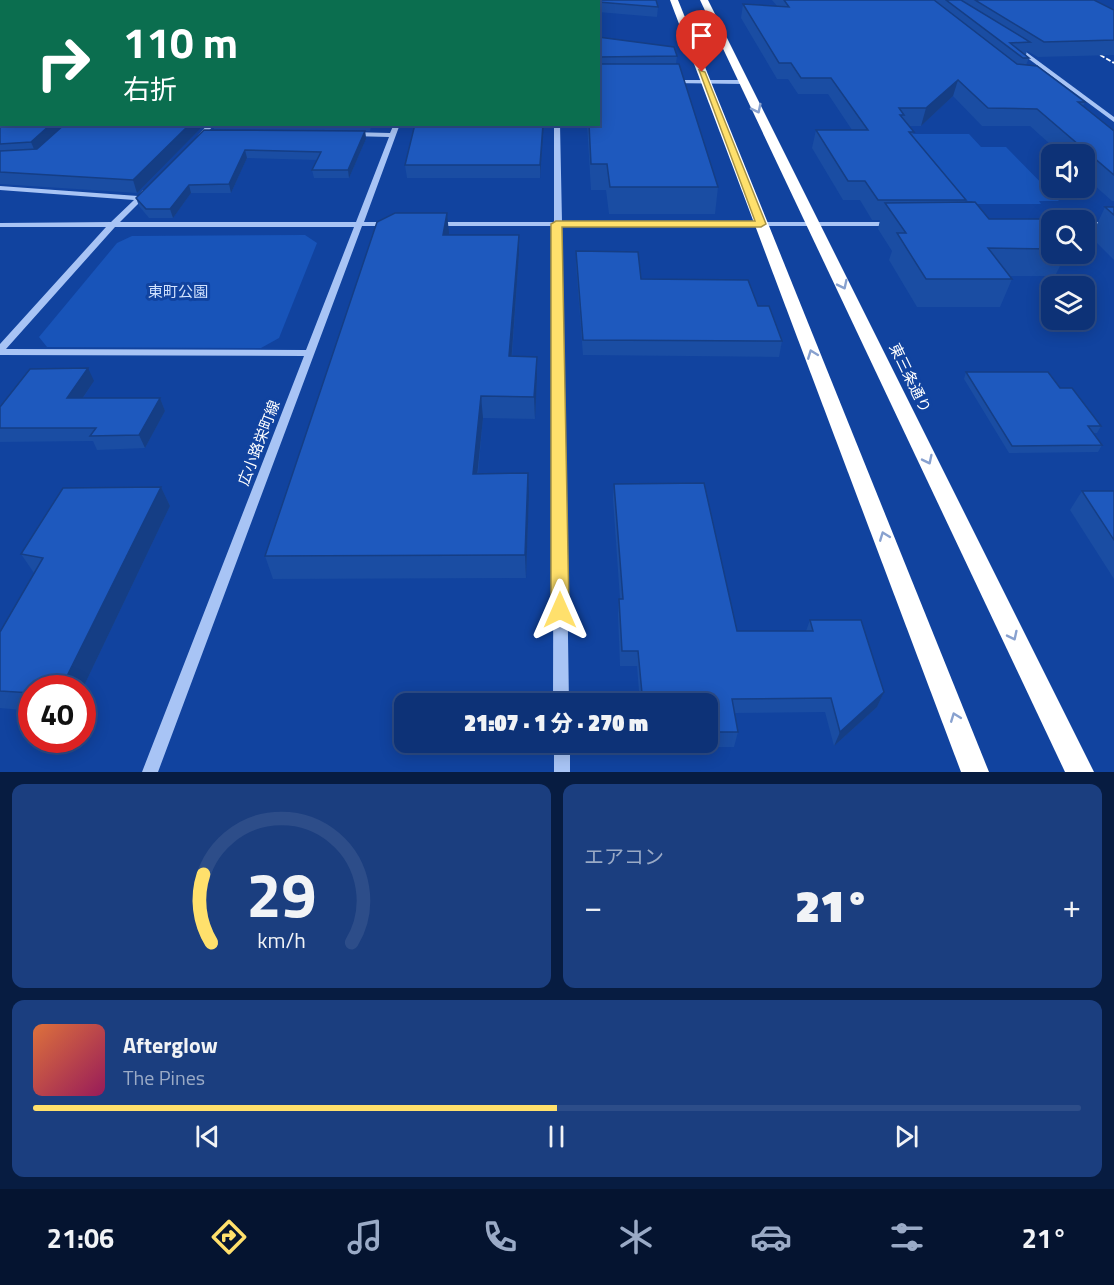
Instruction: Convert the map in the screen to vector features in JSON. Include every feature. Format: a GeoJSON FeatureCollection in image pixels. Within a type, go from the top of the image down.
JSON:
{"type":"FeatureCollection","features":[{"type":"Feature","properties":{"kind":"highway"},"geometry":{"type":"LineString","coordinates":[[674,0],[975,772]]}},
{"type":"Feature","properties":{"kind":"highway","name":"東三条通り"},"geometry":{"type":"LineString","coordinates":[[705,0],[1080,772]]}},
{"type":"Feature","properties":{"kind":"street"},"geometry":{"type":"LineString","coordinates":[[1011,44],[1114,120]]}},
{"type":"Feature","properties":{"kind":"street"},"geometry":{"type":"LineString","coordinates":[[662,82],[744,82]]}},
{"type":"Feature","properties":{"kind":"street"},"geometry":{"type":"LineString","coordinates":[[557,126],[561,693]]}},
{"type":"Feature","properties":{"kind":"street"},"geometry":{"type":"LineString","coordinates":[[188,149],[204,133],[214,129]]}},
{"type":"Feature","properties":{"kind":"street"},"geometry":{"type":"LineString","coordinates":[[346,134],[395,130]]}},
{"type":"Feature","properties":{"kind":"street","name":"広小路栄町線"},"geometry":{"type":"LineString","coordinates":[[150,772],[395,130]]}},
{"type":"Feature","properties":{"kind":"street"},"geometry":{"type":"LineString","coordinates":[[0,351],[114,224],[156,182]]}},
{"type":"Feature","properties":{"kind":"street"},"geometry":{"type":"LineString","coordinates":[[0,188],[141,198]]}},
{"type":"Feature","properties":{"kind":"street"},"geometry":{"type":"LineString","coordinates":[[0,225],[398,224]]}},
{"type":"Feature","properties":{"kind":"street"},"geometry":{"type":"LineString","coordinates":[[421,224],[901,224]]}},
{"type":"Feature","properties":{"kind":"street"},"geometry":{"type":"LineString","coordinates":[[1017,224],[1041,224]]}},
{"type":"Feature","properties":{"kind":"street"},"geometry":{"type":"LineString","coordinates":[[1095,224],[1114,224]]}},
{"type":"Feature","properties":{"kind":"street"},"geometry":{"type":"LineString","coordinates":[[0,351],[310,353]]}},
{"type":"Feature","properties":{"kind":"street"},"geometry":{"type":"LineString","coordinates":[[562,753],[562,772]]}},
{"type":"Feature","properties":{"kind":"green space"},"geometry":{"type":"Polygon","coordinates":[[[903,134],[969,134],[981,147],[1006,147],[1041,183],[1041,198],[1056,198],[1059,201],[1039,201],[1041,204],[975,204],[972,201],[956,201],[903,134]]]}},
{"type":"Feature","properties":{"kind":"green space","name":"東町公園"},"geometry":{"type":"Polygon","coordinates":[[[305,235],[317,243],[279,338],[261,348],[47,347],[39,337],[117,243],[132,236],[305,235]]]}},
{"type":"Feature","properties":{"kind":"building"},"geometry":{"type":"Polygon","coordinates":[[[600,0],[656,0],[658,7],[600,2],[600,0]]]}},
{"type":"Feature","properties":{"kind":"building"},"geometry":{"type":"Polygon","coordinates":[[[784,0],[934,0],[1017,64],[1037,66],[1085,102],[1078,102],[1114,131],[1114,175],[1095,159],[1095,144],[1078,144],[1037,109],[988,108],[958,80],[926,108],[899,108],[904,115],[900,115],[914,132],[909,132],[966,200],[878,200],[865,181],[848,181],[816,130],[868,130],[831,78],[801,78],[791,63],[779,63],[743,4],[789,7],[784,0]]]}},
{"type":"Feature","properties":{"kind":"building"},"geometry":{"type":"Polygon","coordinates":[[[946,0],[961,0],[1030,42],[1010,43],[1029,58],[1023,58],[946,0]]]}},
{"type":"Feature","properties":{"kind":"building"},"geometry":{"type":"Polygon","coordinates":[[[975,0],[1094,0],[1114,10],[1114,40],[1044,42],[975,0]]]}},
{"type":"Feature","properties":{"kind":"building"},"geometry":{"type":"Polygon","coordinates":[[[600,37],[674,47],[677,56],[600,57],[600,37]]]}},
{"type":"Feature","properties":{"kind":"building"},"geometry":{"type":"Polygon","coordinates":[[[600,64],[679,64],[718,187],[610,187],[607,164],[591,164],[589,126],[600,126],[600,64]]]}},
{"type":"Feature","properties":{"kind":"building"},"geometry":{"type":"Polygon","coordinates":[[[0,126],[49,126],[31,142],[0,144],[0,126]]]}},
{"type":"Feature","properties":{"kind":"building"},"geometry":{"type":"Polygon","coordinates":[[[63,126],[188,126],[133,180],[0,172],[0,151],[37,149],[63,126]]]}},
{"type":"Feature","properties":{"kind":"building"},"geometry":{"type":"Polygon","coordinates":[[[415,126],[543,126],[540,165],[405,165],[415,126]]]}},
{"type":"Feature","properties":{"kind":"building"},"geometry":{"type":"Polygon","coordinates":[[[204,130],[365,131],[348,170],[312,170],[321,152],[245,150],[229,184],[189,185],[170,209],[146,209],[136,198],[204,130]]]}},
{"type":"Feature","properties":{"kind":"building"},"geometry":{"type":"Polygon","coordinates":[[[975,202],[989,219],[1040,219],[1041,249],[988,248],[1012,279],[926,279],[897,233],[906,233],[885,203],[975,202]]]}},
{"type":"Feature","properties":{"kind":"building"},"geometry":{"type":"Polygon","coordinates":[[[1105,207],[1114,207],[1114,215],[1105,207]]]}},
{"type":"Feature","properties":{"kind":"building"},"geometry":{"type":"Polygon","coordinates":[[[395,213],[447,213],[443,235],[519,235],[509,356],[537,357],[534,397],[481,396],[473,474],[528,473],[525,555],[265,556],[377,222],[395,213]]]}},
{"type":"Feature","properties":{"kind":"building"},"geometry":{"type":"Polygon","coordinates":[[[576,251],[638,252],[641,279],[748,280],[758,306],[769,306],[782,341],[583,340],[576,251]]]}},
{"type":"Feature","properties":{"kind":"building"},"geometry":{"type":"Polygon","coordinates":[[[88,368],[67,398],[160,398],[139,435],[90,436],[96,428],[0,428],[0,407],[30,369],[88,368]]]}},
{"type":"Feature","properties":{"kind":"building"},"geometry":{"type":"Polygon","coordinates":[[[966,372],[1048,372],[1060,388],[1072,388],[1101,426],[1088,426],[1102,445],[1012,446],[966,372]]]}},
{"type":"Feature","properties":{"kind":"building"},"geometry":{"type":"Polygon","coordinates":[[[704,483],[737,631],[813,631],[810,620],[861,620],[884,692],[840,732],[831,698],[732,699],[738,732],[718,732],[718,693],[642,693],[638,651],[622,651],[619,599],[623,599],[614,484],[704,483]]]}},
{"type":"Feature","properties":{"kind":"building"},"geometry":{"type":"Polygon","coordinates":[[[161,487],[67,675],[18,675],[18,692],[0,691],[0,632],[43,558],[21,554],[63,488],[161,487]]]}},
{"type":"Feature","properties":{"kind":"building"},"geometry":{"type":"Polygon","coordinates":[[[1082,491],[1114,491],[1114,540],[1082,491]]]}},
{"type":"Feature","properties":{"kind":"railway"},"geometry":{"type":"LineString","coordinates":[[1088,48],[1114,63]]}},
{"type":"Feature","properties":{"kind":"route"},"geometry":{"type":"LineString","coordinates":[[560,610],[556,224],[761,224],[702,72]]}}]}
